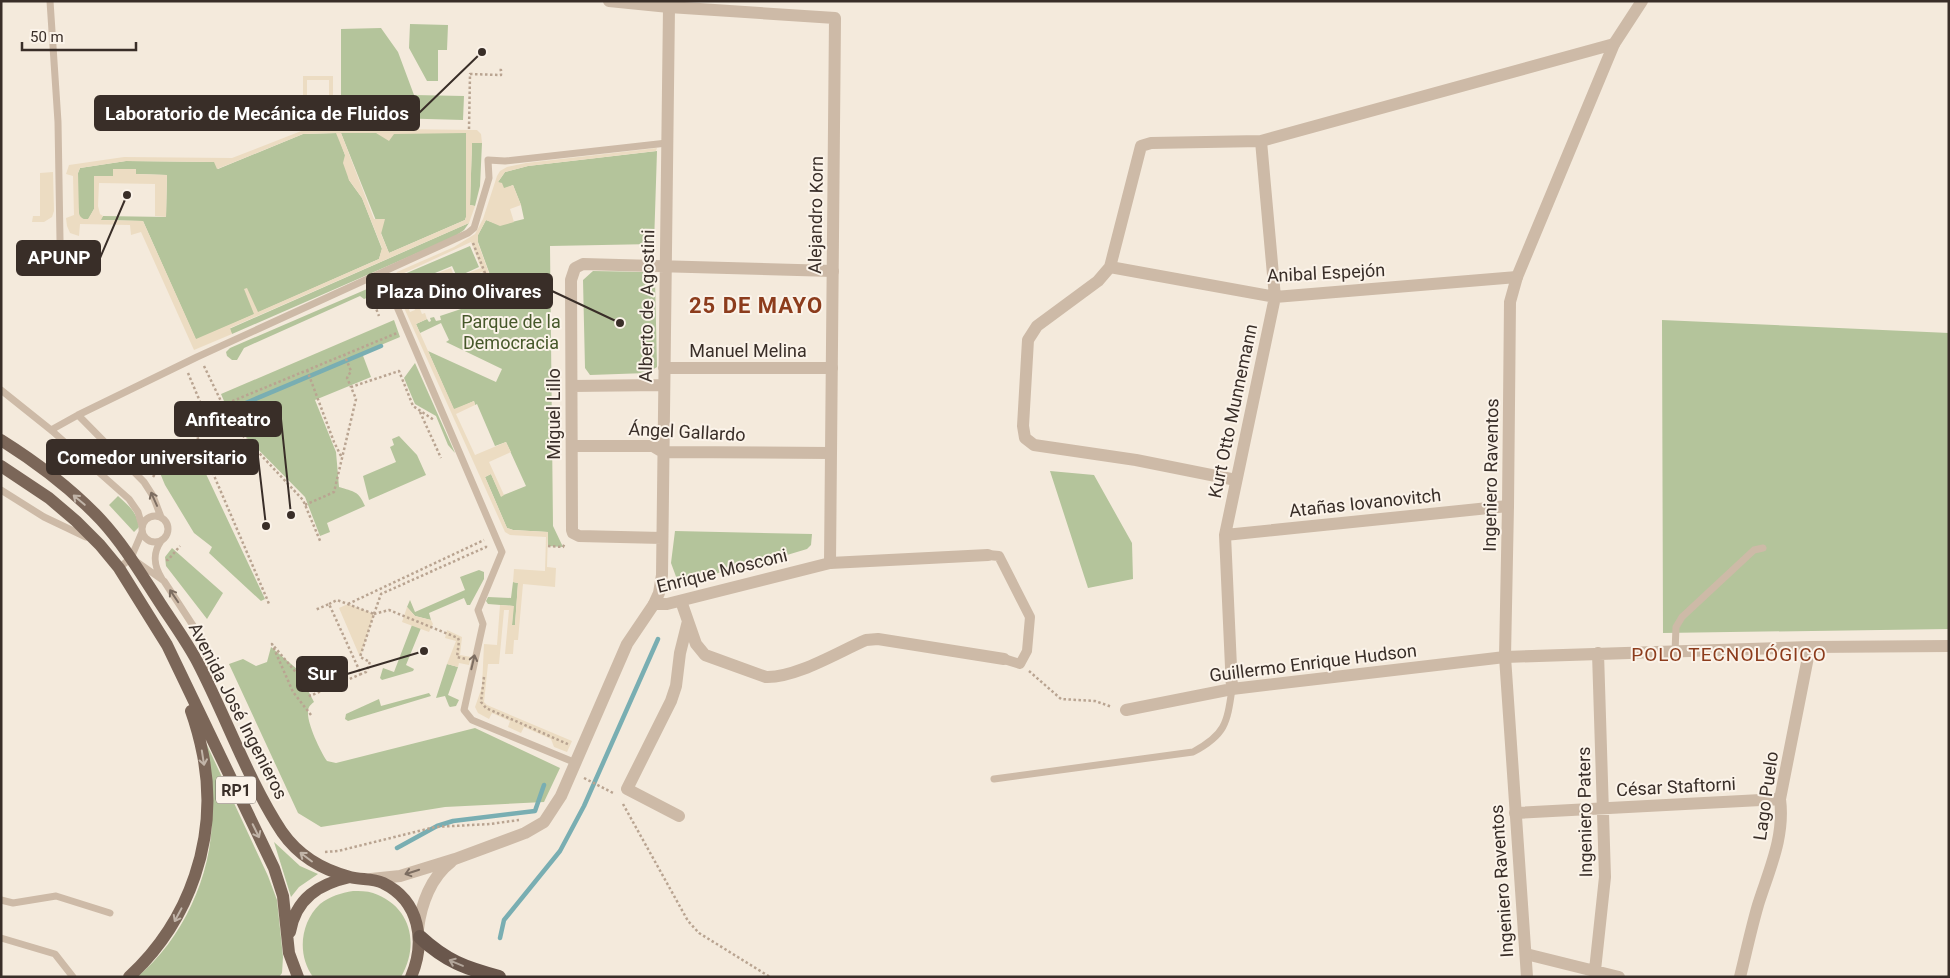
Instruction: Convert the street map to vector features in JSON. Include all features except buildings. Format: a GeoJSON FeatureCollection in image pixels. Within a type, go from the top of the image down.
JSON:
{"type":"FeatureCollection","features":[{"type":"Feature","properties":{"kind":"highway"},"geometry":{"type":"LineString","coordinates":[[419,933],[448,959],[480,972],[499,977]]}},
{"type":"Feature","properties":{"kind":"main road","name":"Avenida José Ingenieros"},"geometry":{"type":"LineString","coordinates":[[1,440],[28,458],[87,507],[107,527],[131,558],[186,643],[210,688],[267,808],[283,833],[301,853],[315,863],[350,877],[368,879],[383,884],[395,891],[414,914],[419,933]]}},
{"type":"Feature","properties":{"kind":"main road","name":"Avenida José Ingenieros"},"geometry":{"type":"LineString","coordinates":[[1,466],[49,498],[98,542],[119,568],[167,645],[274,868],[283,896],[290,970],[298,977]]}},
{"type":"Feature","properties":{"kind":"main road"},"geometry":{"type":"LineString","coordinates":[[129,977],[150,955],[172,925],[194,881],[204,843],[207,816],[204,757],[191,710],[167,645]]}},
{"type":"Feature","properties":{"kind":"main road","name":"Avenida José Ingenieros"},"geometry":{"type":"LineString","coordinates":[[288,941],[292,922],[307,898],[314,891],[331,881],[350,877]]}},
{"type":"Feature","properties":{"kind":"main road","name":"RP1"},"geometry":{"type":"LineString","coordinates":[[411,977],[418,957],[419,933]]}},
{"type":"Feature","properties":{"kind":"street"},"geometry":{"type":"LineString","coordinates":[[609,1],[669,7]]}},
{"type":"Feature","properties":{"kind":"street","name":"Ingeniero Raventos"},"geometry":{"type":"LineString","coordinates":[[1527,977],[1505,657],[1510,302],[1517,277],[1614,44],[1642,1]]}},
{"type":"Feature","properties":{"kind":"street","name":"Alejandro Korn"},"geometry":{"type":"LineString","coordinates":[[669,7],[836,18],[830,563]]}},
{"type":"Feature","properties":{"kind":"street","name":"Alberto de Agostini"},"geometry":{"type":"LineString","coordinates":[[654,604],[659,593],[662,575],[669,7]]}},
{"type":"Feature","properties":{"kind":"street"},"geometry":{"type":"LineString","coordinates":[[1236,480],[1136,460],[1034,445],[1026,438],[1023,426],[1028,340],[1037,326],[1098,281],[1110,267],[1141,146],[1151,143],[1262,141],[1614,44]]}},
{"type":"Feature","properties":{"kind":"street","name":"Kurt Otto Munnemann"},"geometry":{"type":"LineString","coordinates":[[1232,689],[1225,535],[1275,297],[1262,141]]}},
{"type":"Feature","properties":{"kind":"street","name":"Miguel Lillo"},"geometry":{"type":"LineString","coordinates":[[662,538],[579,536],[573,533],[571,280],[575,268],[583,264],[665,265]]}},
{"type":"Feature","properties":{"kind":"street"},"geometry":{"type":"LineString","coordinates":[[665,265],[833,271]]}},
{"type":"Feature","properties":{"kind":"street","name":"Anibal Espejón"},"geometry":{"type":"LineString","coordinates":[[1110,267],[1275,297],[1517,277]]}},
{"type":"Feature","properties":{"kind":"street","name":"Manuel Melina"},"geometry":{"type":"LineString","coordinates":[[664,368],[832,368]]}},
{"type":"Feature","properties":{"kind":"street"},"geometry":{"type":"LineString","coordinates":[[572,386],[663,385]]}},
{"type":"Feature","properties":{"kind":"street","name":"Ángel Gallardo"},"geometry":{"type":"LineString","coordinates":[[572,446],[653,446],[663,452],[830,453]]}},
{"type":"Feature","properties":{"kind":"street","name":"Atañas Iovanovitch"},"geometry":{"type":"LineString","coordinates":[[1225,535],[1508,506]]}},
{"type":"Feature","properties":{"kind":"street"},"geometry":{"type":"LineString","coordinates":[[681,601],[696,644],[705,655],[766,677],[776,677],[792,673],[866,640],[878,639],[1004,659],[1020,664],[1027,651],[1030,617],[999,556],[988,554]]}},
{"type":"Feature","properties":{"kind":"street","name":"Enrique Mosconi"},"geometry":{"type":"LineString","coordinates":[[368,879],[400,876],[525,833],[544,822],[581,767],[581,750],[627,644],[654,604],[668,604],[681,601],[830,563],[988,554]]}},
{"type":"Feature","properties":{"kind":"street"},"geometry":{"type":"LineString","coordinates":[[678,816],[623,794],[671,701],[676,686],[680,653],[688,622]]}},
{"type":"Feature","properties":{"kind":"street","name":"Guillermo Enrique Hudson"},"geometry":{"type":"LineString","coordinates":[[1126,710],[1232,689],[1505,657],[1810,647],[1949,646]]}},
{"type":"Feature","properties":{"kind":"street","name":"Lago Puelo"},"geometry":{"type":"LineString","coordinates":[[1740,977],[1758,906],[1779,841],[1782,813],[1780,799],[1810,647]]}},
{"type":"Feature","properties":{"kind":"street","name":"Ingeniero Paters"},"geometry":{"type":"LineString","coordinates":[[1595,970],[1605,877],[1598,653]]}},
{"type":"Feature","properties":{"kind":"street","name":"César Staftorni"},"geometry":{"type":"LineString","coordinates":[[1515,813],[1780,799]]}},
{"type":"Feature","properties":{"kind":"street","name":"Enrique Mosconi"},"geometry":{"type":"LineString","coordinates":[[419,933],[422,907],[431,887],[443,868],[455,858]]}},
{"type":"Feature","properties":{"kind":"street"},"geometry":{"type":"LineString","coordinates":[[1526,954],[1615,976]]}},
{"type":"Feature","properties":{"kind":"lane"},"geometry":{"type":"LineString","coordinates":[[50,1],[58,122],[60,240]]}},
{"type":"Feature","properties":{"kind":"lane"},"geometry":{"type":"LineString","coordinates":[[51,430],[197,357],[461,238],[474,228],[488,178],[488,160],[505,161],[667,143]]}},
{"type":"Feature","properties":{"kind":"lane"},"geometry":{"type":"LineString","coordinates":[[383,274],[502,552],[478,610],[482,624],[464,710],[472,720],[581,767]]}},
{"type":"Feature","properties":{"kind":"lane"},"geometry":{"type":"LineString","coordinates":[[1,390],[51,430],[129,498],[138,512],[142,529],[149,541],[161,541]]}},
{"type":"Feature","properties":{"kind":"lane"},"geometry":{"type":"LineString","coordinates":[[78,415],[149,489],[161,516],[168,526],[167,535],[157,547],[155,564],[205,644],[210,688]]}},
{"type":"Feature","properties":{"kind":"lane"},"geometry":{"type":"LineString","coordinates":[[1,490],[44,517],[98,542]]}},
{"type":"Feature","properties":{"kind":"lane"},"geometry":{"type":"LineString","coordinates":[[119,568],[131,558],[149,516],[161,516]]}},
{"type":"Feature","properties":{"kind":"lane"},"geometry":{"type":"LineString","coordinates":[[1675,652],[1676,627],[1682,617],[1754,550],[1763,548]]}},
{"type":"Feature","properties":{"kind":"lane"},"geometry":{"type":"LineString","coordinates":[[131,558],[164,581]]}},
{"type":"Feature","properties":{"kind":"lane"},"geometry":{"type":"LineString","coordinates":[[994,779],[1193,752],[1208,744],[1221,732],[1228,715],[1232,689]]}},
{"type":"Feature","properties":{"kind":"lane"},"geometry":{"type":"LineString","coordinates":[[1,900],[13,903],[56,896],[110,913]]}},
{"type":"Feature","properties":{"kind":"lane"},"geometry":{"type":"LineString","coordinates":[[1,938],[55,954],[73,977]]}},
{"type":"Feature","properties":{"kind":"path"},"geometry":{"type":"LineString","coordinates":[[469,129],[470,74],[501,75],[501,70],[499,70]]}},
{"type":"Feature","properties":{"kind":"path"},"geometry":{"type":"LineString","coordinates":[[472,240],[491,288]]}},
{"type":"Feature","properties":{"kind":"path"},"geometry":{"type":"LineString","coordinates":[[365,282],[379,316]]}},
{"type":"Feature","properties":{"kind":"path"},"geometry":{"type":"LineString","coordinates":[[223,405],[397,332]]}},
{"type":"Feature","properties":{"kind":"path"},"geometry":{"type":"LineString","coordinates":[[305,505],[334,492],[356,399],[347,378],[351,371],[344,354]]}},
{"type":"Feature","properties":{"kind":"path"},"geometry":{"type":"LineString","coordinates":[[200,363],[202,362],[232,424],[303,500],[321,543]]}},
{"type":"Feature","properties":{"kind":"path"},"geometry":{"type":"LineString","coordinates":[[186,369],[209,423]]}},
{"type":"Feature","properties":{"kind":"path"},"geometry":{"type":"LineString","coordinates":[[307,370],[334,442],[342,458]]}},
{"type":"Feature","properties":{"kind":"path"},"geometry":{"type":"LineString","coordinates":[[351,387],[399,371],[413,406],[440,424]]}},
{"type":"Feature","properties":{"kind":"path"},"geometry":{"type":"LineString","coordinates":[[419,410],[441,458]]}},
{"type":"Feature","properties":{"kind":"path"},"geometry":{"type":"LineString","coordinates":[[228,416],[194,429],[269,604]]}},
{"type":"Feature","properties":{"kind":"path"},"geometry":{"type":"LineString","coordinates":[[150,481],[155,474],[196,457],[192,448],[200,445]]}},
{"type":"Feature","properties":{"kind":"path"},"geometry":{"type":"LineString","coordinates":[[348,604],[374,592],[378,588],[485,539],[486,547],[381,594],[374,592]]}},
{"type":"Feature","properties":{"kind":"path"},"geometry":{"type":"LineString","coordinates":[[548,546],[563,547]]}},
{"type":"Feature","properties":{"kind":"path"},"geometry":{"type":"LineString","coordinates":[[311,714],[293,692],[272,644],[305,683],[310,696],[366,672],[370,662],[360,657],[381,594]]}},
{"type":"Feature","properties":{"kind":"path"},"geometry":{"type":"LineString","coordinates":[[315,610],[337,600],[374,614],[389,610],[458,638],[457,657],[486,663],[481,702],[486,708],[581,750]]}},
{"type":"Feature","properties":{"kind":"path"},"geometry":{"type":"LineString","coordinates":[[329,604],[361,674]]}},
{"type":"Feature","properties":{"kind":"path"},"geometry":{"type":"LineString","coordinates":[[1020,664],[1061,699],[1095,701],[1126,710]]}},
{"type":"Feature","properties":{"kind":"path"},"geometry":{"type":"LineString","coordinates":[[581,767],[583,778],[611,792]]}},
{"type":"Feature","properties":{"kind":"path"},"geometry":{"type":"LineString","coordinates":[[623,794],[688,922],[700,933],[770,977]]}},
{"type":"Feature","properties":{"kind":"path"},"geometry":{"type":"LineString","coordinates":[[301,853],[338,851],[434,827],[490,824],[524,819]]}},
{"type":"Feature","properties":{"kind":"green space"},"geometry":{"type":"Polygon","coordinates":[[[410,24],[448,25],[447,50],[438,50],[438,81],[427,81],[409,48],[410,24]]]}},
{"type":"Feature","properties":{"kind":"green space"},"geometry":{"type":"Polygon","coordinates":[[[381,28],[398,52],[414,95],[464,96],[463,120],[356,117],[346,113],[341,103],[341,29],[381,28]]]}},
{"type":"Feature","properties":{"kind":"green space"},"geometry":{"type":"Polygon","coordinates":[[[337,133],[345,155],[349,180],[362,198],[382,249],[379,259],[196,340],[143,221],[100,220],[103,216],[166,217],[167,175],[136,174],[136,169],[113,169],[113,176],[94,176],[94,209],[88,220],[80,218],[78,208],[78,173],[80,168],[126,161],[215,162],[218,169],[303,134],[337,133]]]}},
{"type":"Feature","properties":{"kind":"green space"},"geometry":{"type":"Polygon","coordinates":[[[341,133],[467,133],[465,220],[389,253],[341,133]]]}},
{"type":"Feature","properties":{"kind":"green space"},"geometry":{"type":"Polygon","coordinates":[[[472,142],[482,143],[480,186],[475,206],[470,205],[472,142]]]}},
{"type":"Feature","properties":{"kind":"green space","name":"Parque de la Democracia"},"geometry":{"type":"Polygon","coordinates":[[[657,151],[654,244],[550,246],[553,526],[563,547],[548,546],[548,532],[507,528],[485,477],[491,474],[501,496],[526,486],[506,442],[495,446],[477,404],[475,405],[474,401],[454,410],[428,351],[496,382],[502,369],[446,342],[449,340],[441,323],[420,333],[416,324],[427,319],[429,322],[431,321],[430,318],[434,317],[436,321],[441,320],[440,316],[491,299],[490,297],[497,294],[478,242],[478,235],[486,220],[500,225],[524,219],[513,185],[504,189],[498,182],[505,172],[528,166],[657,151]]]}},
{"type":"Feature","properties":{"kind":"green space"},"geometry":{"type":"Polygon","coordinates":[[[469,223],[464,230],[454,237],[232,334],[229,329],[469,223]]]}},
{"type":"Feature","properties":{"kind":"green space"},"geometry":{"type":"Polygon","coordinates":[[[470,246],[479,267],[457,277],[452,266],[406,285],[402,275],[470,246]]]}},
{"type":"Feature","properties":{"kind":"green space"},"geometry":{"type":"Polygon","coordinates":[[[593,271],[648,272],[655,279],[657,367],[647,373],[590,375],[585,368],[583,280],[593,271]]]}},
{"type":"Feature","properties":{"kind":"green space"},"geometry":{"type":"Polygon","coordinates":[[[374,286],[377,291],[375,295],[364,299],[360,296],[244,348],[237,360],[232,360],[227,356],[226,352],[230,348],[374,286]]]}},
{"type":"Feature","properties":{"kind":"green space"},"geometry":{"type":"Polygon","coordinates":[[[394,320],[400,337],[362,353],[371,377],[315,400],[336,452],[339,487],[358,494],[365,506],[327,523],[330,532],[320,536],[305,497],[238,429],[221,394],[394,320]]]}},
{"type":"Feature","properties":{"kind":"green space"},"geometry":{"type":"Polygon","coordinates":[[[1662,320],[1949,333],[1949,629],[1663,633],[1662,320]]]}},
{"type":"Feature","properties":{"kind":"green space"},"geometry":{"type":"Polygon","coordinates":[[[415,363],[455,453],[448,445],[436,416],[415,404],[404,378],[415,363]]]}},
{"type":"Feature","properties":{"kind":"green space"},"geometry":{"type":"Polygon","coordinates":[[[399,436],[417,455],[426,475],[369,500],[363,476],[396,462],[390,447],[394,445],[392,439],[399,436]]]}},
{"type":"Feature","properties":{"kind":"green space"},"geometry":{"type":"Polygon","coordinates":[[[198,457],[265,599],[261,601],[209,553],[212,547],[194,533],[165,485],[160,473],[198,457]]]}},
{"type":"Feature","properties":{"kind":"green space"},"geometry":{"type":"Polygon","coordinates":[[[1050,471],[1094,475],[1132,543],[1133,579],[1088,588],[1050,471]]]}},
{"type":"Feature","properties":{"kind":"green space"},"geometry":{"type":"Polygon","coordinates":[[[118,496],[129,506],[136,517],[139,527],[134,532],[109,505],[118,496]]]}},
{"type":"Feature","properties":{"kind":"green space"},"geometry":{"type":"Polygon","coordinates":[[[675,531],[812,534],[811,545],[807,549],[754,565],[678,582],[671,563],[675,531]]]}},
{"type":"Feature","properties":{"kind":"green space"},"geometry":{"type":"Polygon","coordinates":[[[172,548],[223,593],[207,619],[166,566],[165,557],[172,548]]]}},
{"type":"Feature","properties":{"kind":"green space"},"geometry":{"type":"Polygon","coordinates":[[[479,570],[484,572],[484,579],[470,605],[467,605],[464,598],[429,613],[431,620],[415,616],[407,607],[410,600],[415,612],[465,590],[460,577],[479,570]]]}},
{"type":"Feature","properties":{"kind":"green space"},"geometry":{"type":"Polygon","coordinates":[[[513,582],[518,583],[515,625],[512,625],[513,606],[488,604],[486,601],[488,597],[511,598],[513,582]]]}},
{"type":"Feature","properties":{"kind":"green space"},"geometry":{"type":"Polygon","coordinates":[[[412,625],[421,628],[406,665],[414,669],[413,671],[382,680],[380,678],[383,668],[394,672],[412,625]]]}},
{"type":"Feature","properties":{"kind":"green space"},"geometry":{"type":"Polygon","coordinates":[[[271,647],[297,669],[314,702],[308,709],[308,717],[318,744],[327,761],[336,763],[475,728],[560,768],[544,802],[445,807],[321,827],[298,813],[229,664],[243,659],[256,666],[267,662],[271,647]]]}},
{"type":"Feature","properties":{"kind":"green space"},"geometry":{"type":"Polygon","coordinates":[[[447,664],[458,667],[448,695],[459,700],[456,706],[450,707],[445,696],[436,698],[447,664]]]}},
{"type":"Feature","properties":{"kind":"green space"},"geometry":{"type":"Polygon","coordinates":[[[429,693],[431,696],[348,721],[345,719],[346,714],[379,699],[381,706],[429,693]]]}},
{"type":"Feature","properties":{"kind":"green space"},"geometry":{"type":"Polygon","coordinates":[[[207,745],[268,876],[277,900],[283,957],[282,973],[279,977],[137,977],[153,962],[181,925],[201,882],[211,836],[212,814],[207,745]]]}},
{"type":"Feature","properties":{"kind":"green space"},"geometry":{"type":"Polygon","coordinates":[[[274,842],[300,866],[318,874],[299,887],[291,897],[274,842]]]}},
{"type":"Feature","properties":{"kind":"green space"},"geometry":{"type":"Polygon","coordinates":[[[353,891],[371,892],[386,899],[404,917],[411,939],[407,964],[401,977],[313,977],[308,968],[303,949],[303,939],[308,920],[324,901],[336,895],[353,891]]]}},
{"type":"Feature","properties":{"kind":"shaded area"},"geometry":{"type":"Polygon","coordinates":[[[303,76],[333,76],[333,108],[304,108],[304,120],[300,120],[301,103],[303,102],[303,76]],[[307,80],[307,105],[315,105],[315,100],[329,100],[329,80],[307,80]]]}},
{"type":"Feature","properties":{"kind":"shaded area"},"geometry":{"type":"Polygon","coordinates":[[[309,128],[477,130],[481,134],[482,143],[472,143],[470,205],[475,206],[469,223],[230,328],[232,334],[194,350],[141,232],[131,235],[130,225],[80,224],[79,236],[70,233],[66,218],[74,215],[73,176],[66,174],[69,165],[124,157],[232,158],[309,128]],[[336,133],[303,134],[217,169],[214,162],[126,161],[80,168],[78,173],[79,215],[83,219],[88,219],[94,209],[94,176],[113,176],[113,169],[136,169],[136,174],[167,175],[166,217],[155,216],[155,184],[99,183],[98,206],[100,214],[103,216],[101,220],[143,221],[196,339],[254,314],[244,289],[247,288],[258,312],[379,259],[382,248],[362,198],[349,180],[343,163],[345,155],[336,133]],[[341,133],[374,219],[385,219],[381,234],[389,253],[465,220],[466,133],[394,134],[389,141],[376,133],[341,133]]]}},
{"type":"Feature","properties":{"kind":"shaded area"},"geometry":{"type":"Polygon","coordinates":[[[657,148],[656,151],[528,166],[505,172],[498,182],[502,183],[504,188],[513,185],[521,205],[510,209],[514,222],[500,226],[486,220],[478,235],[478,243],[494,287],[484,291],[481,284],[486,282],[482,272],[440,288],[435,274],[451,268],[455,278],[481,268],[471,242],[402,274],[398,283],[410,312],[415,310],[412,301],[416,299],[422,314],[425,313],[427,319],[416,324],[454,409],[474,401],[475,405],[456,414],[475,455],[506,442],[511,452],[489,462],[504,495],[501,497],[491,474],[485,477],[507,528],[548,532],[547,567],[556,568],[555,587],[523,584],[518,640],[514,640],[513,654],[505,654],[509,610],[504,610],[499,664],[488,664],[484,702],[487,705],[572,741],[567,752],[554,747],[551,739],[524,727],[521,733],[508,727],[510,721],[492,713],[489,719],[478,713],[475,707],[482,687],[484,644],[497,645],[500,605],[514,606],[512,625],[515,625],[518,583],[513,582],[514,569],[545,571],[546,537],[510,535],[505,532],[396,290],[393,279],[397,272],[454,247],[475,234],[483,219],[497,176],[500,171],[507,167],[526,163],[657,148]]]}},
{"type":"Feature","properties":{"kind":"shaded area"},"geometry":{"type":"Polygon","coordinates":[[[53,172],[54,211],[52,217],[44,222],[32,222],[33,216],[40,216],[40,173],[53,172]]]}},
{"type":"Feature","properties":{"kind":"shaded area"},"geometry":{"type":"Polygon","coordinates":[[[348,604],[374,614],[360,657],[339,608],[348,604]]]}},
{"type":"Feature","properties":{"kind":"shaded area"},"geometry":{"type":"Polygon","coordinates":[[[407,607],[415,616],[431,620],[433,624],[429,632],[402,622],[407,607]]]}},
{"type":"Feature","properties":{"kind":"shaded area"},"geometry":{"type":"Polygon","coordinates":[[[447,630],[462,637],[460,655],[471,657],[469,665],[459,663],[458,667],[447,664],[456,641],[445,638],[447,630]]]}},
{"type":"Feature","properties":{"kind":"waterway"},"geometry":{"type":"LineString","coordinates":[[234,408],[381,346]]}},
{"type":"Feature","properties":{"kind":"waterway"},"geometry":{"type":"LineString","coordinates":[[500,938],[504,920],[560,851],[584,806],[658,639]]}},
{"type":"Feature","properties":{"kind":"waterway"},"geometry":{"type":"LineString","coordinates":[[397,848],[437,826],[453,821],[535,811],[544,785]]}},
{"type":"Feature","properties":{"kind":"place","name":"Laboratorio de Mecánica de Fluidos"},"geometry":{"type":"Point","coordinates":[482,52]}},
{"type":"Feature","properties":{"kind":"place","name":"APUNP"},"geometry":{"type":"Point","coordinates":[127,195]}},
{"type":"Feature","properties":{"kind":"place","name":"Plaza Dino Olivares"},"geometry":{"type":"Point","coordinates":[620,323]}},
{"type":"Feature","properties":{"kind":"place","name":"Anfiteatro"},"geometry":{"type":"Point","coordinates":[291,515]}},
{"type":"Feature","properties":{"kind":"place","name":"Comedor universitario"},"geometry":{"type":"Point","coordinates":[266,526]}},
{"type":"Feature","properties":{"kind":"place","name":"Sur"},"geometry":{"type":"Point","coordinates":[424,651]}},
{"type":"Feature","properties":{"kind":"district","name":"25 DE MAYO"},"geometry":{"type":"Point","coordinates":[756,305]}},
{"type":"Feature","properties":{"kind":"district","name":"POLO TECNOLÓGICO"},"geometry":{"type":"Point","coordinates":[1729,654]}}]}
